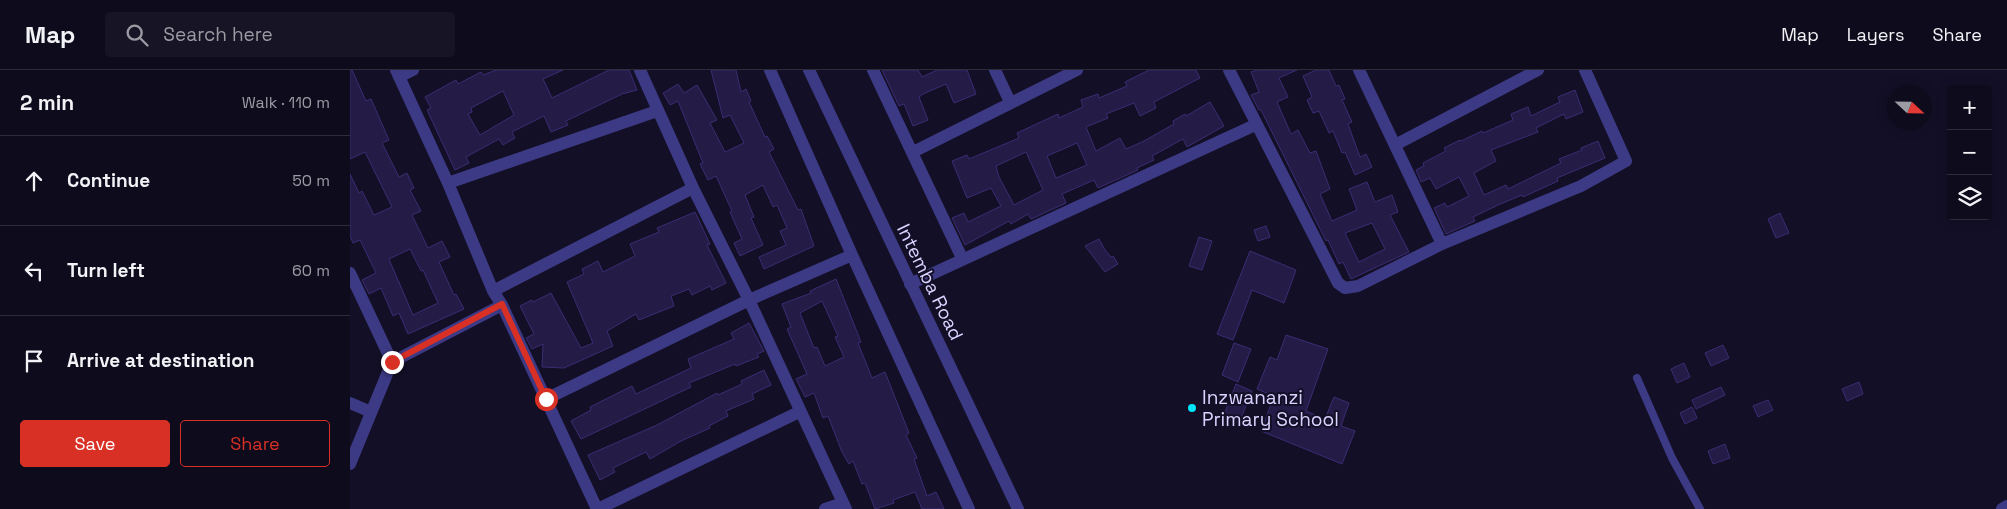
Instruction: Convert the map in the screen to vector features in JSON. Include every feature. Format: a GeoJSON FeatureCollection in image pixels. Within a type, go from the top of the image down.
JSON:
{"type":"FeatureCollection","features":[{"type":"Feature","properties":{"kind":"street"},"geometry":{"type":"LineString","coordinates":[[413,70],[397,73],[448,183],[493,291],[502,304],[598,509],[799,412]]}},
{"type":"Feature","properties":{"kind":"street"},"geometry":{"type":"LineString","coordinates":[[640,70],[693,188],[749,300],[799,412],[845,506],[825,509]]}},
{"type":"Feature","properties":{"kind":"street"},"geometry":{"type":"LineString","coordinates":[[770,70],[852,256],[969,509]]}},
{"type":"Feature","properties":{"kind":"street","name":"Intemba Road"},"geometry":{"type":"LineString","coordinates":[[809,70],[1018,509]]}},
{"type":"Feature","properties":{"kind":"street"},"geometry":{"type":"LineString","coordinates":[[873,70],[962,258]]}},
{"type":"Feature","properties":{"kind":"street"},"geometry":{"type":"LineString","coordinates":[[995,70],[1010,102]]}},
{"type":"Feature","properties":{"kind":"street"},"geometry":{"type":"LineString","coordinates":[[913,152],[1077,70]]}},
{"type":"Feature","properties":{"kind":"street"},"geometry":{"type":"LineString","coordinates":[[1229,70],[1338,283],[1345,288],[1358,286],[1442,244],[1581,186],[1626,161],[1585,70]]}},
{"type":"Feature","properties":{"kind":"street"},"geometry":{"type":"LineString","coordinates":[[1395,145],[1538,70]]}},
{"type":"Feature","properties":{"kind":"street"},"geometry":{"type":"LineString","coordinates":[[1363,71],[1395,145],[1442,244]]}},
{"type":"Feature","properties":{"kind":"street"},"geometry":{"type":"LineString","coordinates":[[448,183],[657,111]]}},
{"type":"Feature","properties":{"kind":"street"},"geometry":{"type":"LineString","coordinates":[[910,284],[962,258],[1256,125]]}},
{"type":"Feature","properties":{"kind":"street"},"geometry":{"type":"LineString","coordinates":[[493,291],[693,188]]}},
{"type":"Feature","properties":{"kind":"street"},"geometry":{"type":"LineString","coordinates":[[546,399],[749,300],[852,256]]}},
{"type":"Feature","properties":{"kind":"street"},"geometry":{"type":"LineString","coordinates":[[350,273],[392,362]]}},
{"type":"Feature","properties":{"kind":"street"},"geometry":{"type":"LineString","coordinates":[[350,464],[392,362],[502,304]]}},
{"type":"Feature","properties":{"kind":"street"},"geometry":{"type":"LineString","coordinates":[[350,403],[371,412]]}},
{"type":"Feature","properties":{"kind":"street"},"geometry":{"type":"LineString","coordinates":[[2002,509],[2007,506]]}},
{"type":"Feature","properties":{"kind":"lane"},"geometry":{"type":"LineString","coordinates":[[1637,378],[1672,458],[1700,509]]}},
{"type":"Feature","properties":{"kind":"building"},"geometry":{"type":"Polygon","coordinates":[[[350,70],[352,70],[366,101],[371,99],[389,140],[382,143],[399,177],[407,173],[414,188],[410,190],[421,211],[412,215],[428,248],[442,241],[450,257],[439,262],[454,295],[456,294],[464,309],[408,334],[399,313],[393,316],[381,288],[369,294],[362,280],[376,273],[360,240],[353,243],[350,236],[350,174],[359,193],[362,191],[374,215],[392,207],[365,152],[350,159],[350,70]],[[410,249],[389,259],[413,315],[438,303],[423,270],[421,271],[410,249]]]}},
{"type":"Feature","properties":{"kind":"building"},"geometry":{"type":"Polygon","coordinates":[[[496,70],[563,70],[543,79],[552,98],[609,70],[629,70],[637,90],[622,94],[566,121],[568,125],[551,132],[544,116],[512,132],[515,138],[503,145],[499,139],[466,157],[469,163],[455,170],[427,110],[431,108],[425,97],[456,80],[458,84],[481,72],[483,75],[496,70]],[[503,91],[471,108],[472,112],[468,114],[480,135],[514,115],[503,91]]]}},
{"type":"Feature","properties":{"kind":"building"},"geometry":{"type":"Polygon","coordinates":[[[711,70],[736,70],[741,92],[746,89],[751,101],[749,102],[765,137],[767,136],[774,149],[769,152],[798,210],[801,209],[814,246],[764,269],[759,257],[786,245],[780,231],[787,228],[777,205],[773,207],[763,185],[745,195],[754,217],[751,218],[763,245],[740,256],[734,243],[742,239],[716,176],[708,180],[700,164],[703,163],[678,101],[670,105],[663,93],[678,84],[684,93],[697,85],[717,120],[710,123],[725,152],[744,143],[730,115],[723,118],[711,70]]]}},
{"type":"Feature","properties":{"kind":"building"},"geometry":{"type":"Polygon","coordinates":[[[882,70],[918,70],[922,77],[937,70],[967,70],[976,94],[954,103],[946,84],[923,94],[919,97],[928,120],[913,126],[904,104],[899,106],[882,70]]]}},
{"type":"Feature","properties":{"kind":"building"},"geometry":{"type":"Polygon","coordinates":[[[1149,70],[1196,70],[1200,78],[1154,102],[1156,108],[1140,116],[1134,103],[1106,114],[1108,118],[1086,127],[1096,151],[1120,138],[1126,149],[1144,141],[1174,124],[1173,121],[1210,102],[1224,126],[1187,147],[1183,139],[1152,156],[1154,160],[1137,168],[1138,170],[1098,188],[1094,180],[1062,194],[1066,203],[1031,219],[1028,214],[1011,224],[1009,221],[965,245],[952,218],[964,213],[968,222],[1001,206],[991,188],[967,198],[952,161],[967,155],[969,159],[1019,138],[1017,133],[1058,114],[1059,118],[1083,107],[1081,100],[1098,94],[1099,98],[1127,86],[1125,82],[1149,70]],[[1077,143],[1047,156],[1056,178],[1087,165],[1077,143]],[[1026,152],[996,166],[999,177],[1014,205],[1043,190],[1026,152]]]}},
{"type":"Feature","properties":{"kind":"building"},"geometry":{"type":"Polygon","coordinates":[[[1257,70],[1297,70],[1279,78],[1288,97],[1277,102],[1291,134],[1298,130],[1310,153],[1316,151],[1330,189],[1320,194],[1332,221],[1357,210],[1349,189],[1367,182],[1375,202],[1392,195],[1398,212],[1390,215],[1409,252],[1351,279],[1343,262],[1339,264],[1328,240],[1326,241],[1261,110],[1259,110],[1251,95],[1259,92],[1251,72],[1257,70]],[[1372,223],[1345,233],[1359,262],[1385,249],[1372,223]]]}},
{"type":"Feature","properties":{"kind":"building"},"geometry":{"type":"Polygon","coordinates":[[[1316,70],[1329,70],[1336,86],[1339,85],[1345,99],[1342,100],[1352,122],[1348,124],[1360,157],[1366,154],[1372,167],[1355,175],[1345,152],[1342,153],[1333,131],[1329,133],[1319,111],[1313,113],[1307,100],[1312,97],[1303,76],[1316,70]]]}},
{"type":"Feature","properties":{"kind":"building"},"geometry":{"type":"Polygon","coordinates":[[[1575,90],[1583,112],[1566,119],[1564,114],[1536,128],[1538,132],[1491,150],[1496,161],[1474,173],[1484,195],[1506,185],[1508,189],[1561,163],[1559,159],[1598,141],[1605,158],[1557,178],[1558,181],[1523,197],[1522,195],[1498,205],[1473,217],[1475,221],[1446,234],[1434,208],[1445,203],[1447,207],[1469,196],[1459,177],[1436,189],[1430,178],[1421,182],[1416,170],[1424,166],[1423,163],[1446,151],[1444,148],[1513,120],[1511,114],[1528,107],[1531,116],[1560,102],[1558,97],[1575,90]]]}},
{"type":"Feature","properties":{"kind":"building"},"geometry":{"type":"Polygon","coordinates":[[[695,212],[710,244],[707,245],[726,283],[712,290],[710,286],[692,295],[689,289],[671,296],[674,306],[639,320],[636,314],[607,331],[613,346],[564,368],[542,367],[543,344],[532,349],[526,338],[534,334],[520,306],[551,293],[581,348],[593,343],[567,282],[584,274],[582,269],[598,261],[603,272],[635,256],[630,244],[659,232],[657,228],[695,212]]]}},
{"type":"Feature","properties":{"kind":"building"},"geometry":{"type":"Polygon","coordinates":[[[1780,213],[1789,233],[1776,238],[1768,219],[1780,213]]]}},
{"type":"Feature","properties":{"kind":"building"},"geometry":{"type":"Polygon","coordinates":[[[1266,226],[1270,237],[1258,241],[1254,230],[1266,226]]]}},
{"type":"Feature","properties":{"kind":"building"},"geometry":{"type":"Polygon","coordinates":[[[1199,237],[1212,241],[1202,270],[1189,266],[1199,237]]]}},
{"type":"Feature","properties":{"kind":"building"},"geometry":{"type":"Polygon","coordinates":[[[1099,239],[1105,250],[1111,257],[1113,256],[1118,264],[1105,272],[1085,246],[1099,239]]]}},
{"type":"Feature","properties":{"kind":"building"},"geometry":{"type":"Polygon","coordinates":[[[1250,251],[1296,270],[1284,303],[1252,290],[1233,340],[1217,334],[1250,251]]]}},
{"type":"Feature","properties":{"kind":"building"},"geometry":{"type":"Polygon","coordinates":[[[836,279],[861,342],[858,343],[872,378],[885,372],[909,433],[906,435],[917,458],[914,459],[927,496],[936,492],[944,509],[922,509],[915,492],[893,500],[894,503],[875,509],[865,483],[862,484],[853,461],[849,464],[842,452],[828,416],[823,418],[814,393],[805,397],[796,379],[807,374],[787,329],[791,327],[782,304],[811,293],[810,291],[836,279]],[[822,301],[800,313],[814,348],[817,347],[825,366],[844,357],[835,337],[838,336],[822,301]]]}},
{"type":"Feature","properties":{"kind":"building"},"geometry":{"type":"Polygon","coordinates":[[[749,323],[764,351],[757,354],[759,357],[736,366],[735,364],[689,383],[691,387],[581,439],[571,421],[591,410],[590,407],[632,386],[636,394],[691,368],[688,359],[734,339],[731,333],[749,323]]]}},
{"type":"Feature","properties":{"kind":"building"},"geometry":{"type":"Polygon","coordinates":[[[1286,335],[1328,349],[1306,411],[1325,419],[1334,397],[1349,403],[1341,426],[1355,431],[1342,464],[1261,431],[1274,396],[1257,389],[1270,357],[1277,360],[1286,335]]]}},
{"type":"Feature","properties":{"kind":"building"},"geometry":{"type":"Polygon","coordinates":[[[1234,343],[1251,349],[1238,382],[1222,375],[1234,343]]]}},
{"type":"Feature","properties":{"kind":"building"},"geometry":{"type":"Polygon","coordinates":[[[1723,345],[1729,358],[1711,366],[1705,353],[1723,345]]]}},
{"type":"Feature","properties":{"kind":"building"},"geometry":{"type":"Polygon","coordinates":[[[1684,363],[1690,377],[1677,383],[1671,369],[1684,363]]]}},
{"type":"Feature","properties":{"kind":"building"},"geometry":{"type":"Polygon","coordinates":[[[764,370],[771,385],[752,394],[754,399],[726,411],[728,416],[709,426],[710,428],[681,441],[650,459],[646,452],[613,468],[615,472],[600,480],[588,455],[657,425],[717,393],[718,395],[742,384],[741,381],[764,370]]]}},
{"type":"Feature","properties":{"kind":"building"},"geometry":{"type":"Polygon","coordinates":[[[1859,382],[1863,394],[1847,401],[1842,389],[1859,382]]]}},
{"type":"Feature","properties":{"kind":"building"},"geometry":{"type":"Polygon","coordinates":[[[1236,384],[1252,391],[1239,423],[1223,417],[1236,384]]]}},
{"type":"Feature","properties":{"kind":"building"},"geometry":{"type":"Polygon","coordinates":[[[1721,387],[1725,395],[1696,409],[1692,400],[1721,387]]]}},
{"type":"Feature","properties":{"kind":"building"},"geometry":{"type":"Polygon","coordinates":[[[1768,400],[1773,410],[1758,417],[1753,406],[1768,400]]]}},
{"type":"Feature","properties":{"kind":"building"},"geometry":{"type":"Polygon","coordinates":[[[1692,407],[1697,418],[1685,424],[1680,413],[1692,407]]]}},
{"type":"Feature","properties":{"kind":"building"},"geometry":{"type":"Polygon","coordinates":[[[1725,444],[1730,458],[1713,464],[1708,451],[1725,444]]]}},
{"type":"Feature","properties":{"kind":"place","name":"Inzwananzi Primary School"},"geometry":{"type":"Point","coordinates":[1192,408]}},
{"type":"Feature","properties":{"kind":"route"},"geometry":{"type":"LineString","coordinates":[[392,362],[502,304],[546,399]]}}]}
